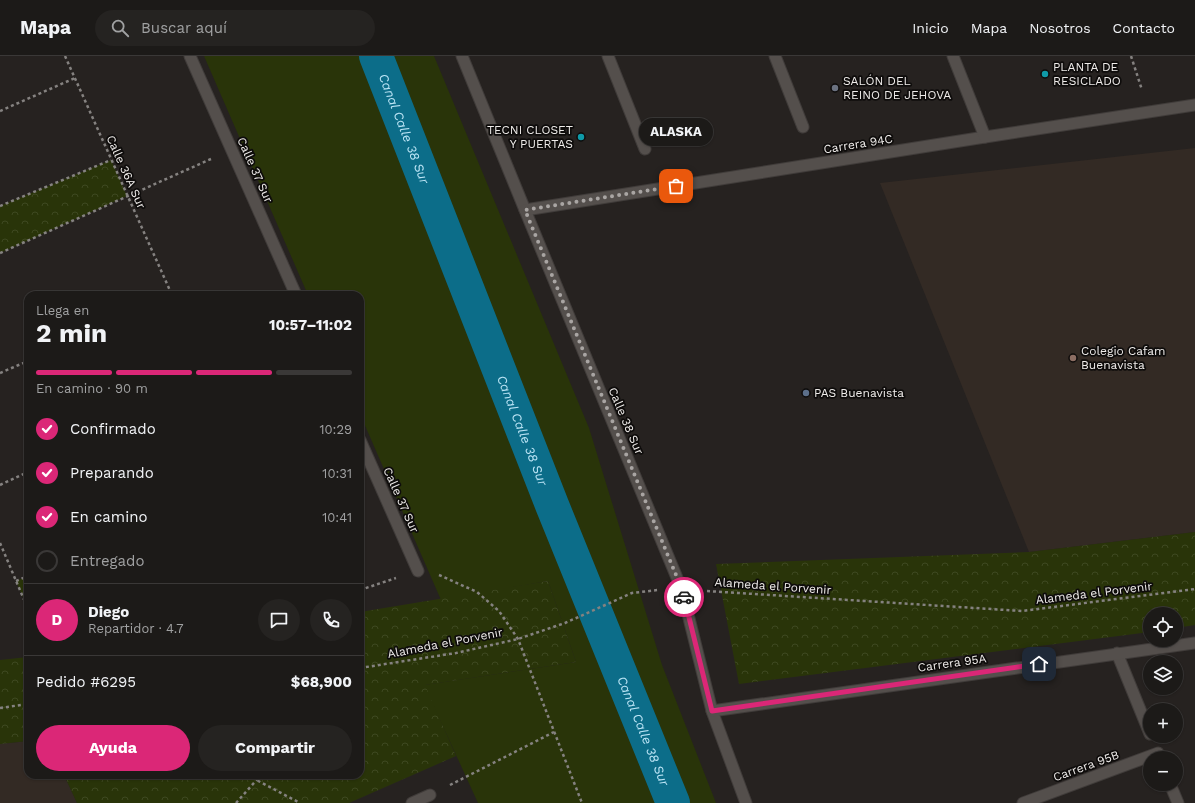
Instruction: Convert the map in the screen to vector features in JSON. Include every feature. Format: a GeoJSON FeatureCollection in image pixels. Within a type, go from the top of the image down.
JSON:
{"type":"FeatureCollection","features":[{"type":"Feature","properties":{"kind":"street","name":"Calle 37 Sur"},"geometry":{"type":"LineString","coordinates":[[190,56],[294,291]]}},
{"type":"Feature","properties":{"kind":"street","name":"Calle 38 Sur"},"geometry":{"type":"LineString","coordinates":[[462,56],[682,590],[712,711],[746,803]]}},
{"type":"Feature","properties":{"kind":"street"},"geometry":{"type":"LineString","coordinates":[[608,56],[645,149]]}},
{"type":"Feature","properties":{"kind":"street"},"geometry":{"type":"LineString","coordinates":[[775,56],[803,127]]}},
{"type":"Feature","properties":{"kind":"street"},"geometry":{"type":"LineString","coordinates":[[953,56],[985,137]]}},
{"type":"Feature","properties":{"kind":"street","name":"Carrera 94C"},"geometry":{"type":"LineString","coordinates":[[525,210],[1195,105]]}},
{"type":"Feature","properties":{"kind":"street","name":"Calle 37 Sur"},"geometry":{"type":"LineString","coordinates":[[364,449],[418,571]]}},
{"type":"Feature","properties":{"kind":"street","name":"Carrera 95A"},"geometry":{"type":"LineString","coordinates":[[712,711],[1195,643]]}},
{"type":"Feature","properties":{"kind":"street"},"geometry":{"type":"LineString","coordinates":[[1117,653],[1143,718]]}},
{"type":"Feature","properties":{"kind":"street","name":"Carrera 95B"},"geometry":{"type":"LineString","coordinates":[[1023,803],[1143,761]]}},
{"type":"Feature","properties":{"kind":"street"},"geometry":{"type":"LineString","coordinates":[[1173,791],[1178,803]]}},
{"type":"Feature","properties":{"kind":"street"},"geometry":{"type":"LineString","coordinates":[[412,803],[430,795]]}},
{"type":"Feature","properties":{"kind":"path","name":"Calle 36A Sur"},"geometry":{"type":"LineString","coordinates":[[65,56],[170,291]]}},
{"type":"Feature","properties":{"kind":"path"},"geometry":{"type":"LineString","coordinates":[[1131,56],[1150,112]]}},
{"type":"Feature","properties":{"kind":"path"},"geometry":{"type":"LineString","coordinates":[[0,111],[75,78]]}},
{"type":"Feature","properties":{"kind":"path"},"geometry":{"type":"LineString","coordinates":[[0,253],[231,150]]}},
{"type":"Feature","properties":{"kind":"path"},"geometry":{"type":"LineString","coordinates":[[0,206],[111,160]]}},
{"type":"Feature","properties":{"kind":"path"},"geometry":{"type":"LineString","coordinates":[[0,373],[24,363]]}},
{"type":"Feature","properties":{"kind":"path"},"geometry":{"type":"LineString","coordinates":[[0,484],[24,474]]}},
{"type":"Feature","properties":{"kind":"path"},"geometry":{"type":"LineString","coordinates":[[0,543],[24,600]]}},
{"type":"Feature","properties":{"kind":"path"},"geometry":{"type":"LineString","coordinates":[[364,589],[418,571],[436,574],[477,592],[499,611],[518,638],[582,803]]}},
{"type":"Feature","properties":{"kind":"path"},"geometry":{"type":"LineString","coordinates":[[16,581],[24,578]]}},
{"type":"Feature","properties":{"kind":"path","name":"Alameda el Porvenir"},"geometry":{"type":"LineString","coordinates":[[364,667],[456,653],[518,638],[565,623],[632,593],[656,590],[682,590],[1022,612],[1195,589]]}},
{"type":"Feature","properties":{"kind":"path"},"geometry":{"type":"LineString","coordinates":[[0,708],[24,705]]}},
{"type":"Feature","properties":{"kind":"path"},"geometry":{"type":"LineString","coordinates":[[430,795],[554,732]]}},
{"type":"Feature","properties":{"kind":"path"},"geometry":{"type":"LineString","coordinates":[[236,803],[256,780],[300,803]]}},
{"type":"Feature","properties":{"kind":"shaded area","name":"Colegio Cafam Buenavista"},"geometry":{"type":"Polygon","coordinates":[[[1195,148],[1195,532],[1029,552],[880,183],[1195,148]]]}},
{"type":"Feature","properties":{"kind":"shaded area"},"geometry":{"type":"Polygon","coordinates":[[[24,741],[24,779],[66,779],[77,803],[0,803],[0,744],[24,741]]]}},
{"type":"Feature","properties":{"kind":"green space"},"geometry":{"type":"Polygon","coordinates":[[[204,56],[434,56],[589,428],[662,665],[716,803],[478,803],[424,685],[576,662],[548,581],[441,600],[364,423],[364,291],[306,291],[204,56]]]}},
{"type":"Feature","properties":{"kind":"green space"},"geometry":{"type":"Polygon","coordinates":[[[111,160],[127,196],[0,253],[0,206],[111,160]]]}},
{"type":"Feature","properties":{"kind":"green space"},"geometry":{"type":"Polygon","coordinates":[[[1195,532],[1195,625],[1183,627],[1183,607],[1143,607],[1143,633],[739,684],[716,564],[1029,552],[1195,532]]]}},
{"type":"Feature","properties":{"kind":"green space"},"geometry":{"type":"Polygon","coordinates":[[[24,578],[24,600],[16,581],[24,578]]]}},
{"type":"Feature","properties":{"kind":"green space"},"geometry":{"type":"Polygon","coordinates":[[[548,581],[576,662],[425,685],[456,756],[349,803],[77,803],[66,779],[364,779],[364,611],[548,581]]]}},
{"type":"Feature","properties":{"kind":"green space"},"geometry":{"type":"Polygon","coordinates":[[[24,657],[24,741],[0,744],[0,660],[24,657]]]}},
{"type":"Feature","properties":{"kind":"waterway","name":"Canal Calle 38 Sur"},"geometry":{"type":"LineString","coordinates":[[376,56],[552,505],[673,803]]}},
{"type":"Feature","properties":{"kind":"way so far"},"geometry":{"type":"LineString","coordinates":[[676,186],[525,210],[684,597]]}},
{"type":"Feature","properties":{"kind":"place","name":"PLANTA DE RESICLADO"},"geometry":{"type":"Point","coordinates":[1045,74]}},
{"type":"Feature","properties":{"kind":"place","name":"SALÓN DEL REINO DE JEHOVA"},"geometry":{"type":"Point","coordinates":[835,88]}},
{"type":"Feature","properties":{"kind":"place","name":"TECNI CLOSET Y PUERTAS"},"geometry":{"type":"Point","coordinates":[581,137]}},
{"type":"Feature","properties":{"kind":"place","name":"ALASKA"},"geometry":{"type":"Point","coordinates":[676,186]}},
{"type":"Feature","properties":{"kind":"place","name":"Colegio Cafam Buenavista"},"geometry":{"type":"Point","coordinates":[1073,358]}},
{"type":"Feature","properties":{"kind":"place","name":"PAS Buenavista"},"geometry":{"type":"Point","coordinates":[806,393]}},
{"type":"Feature","properties":{"kind":"route"},"geometry":{"type":"LineString","coordinates":[[684,597],[712,711],[1039,664]]}}]}
